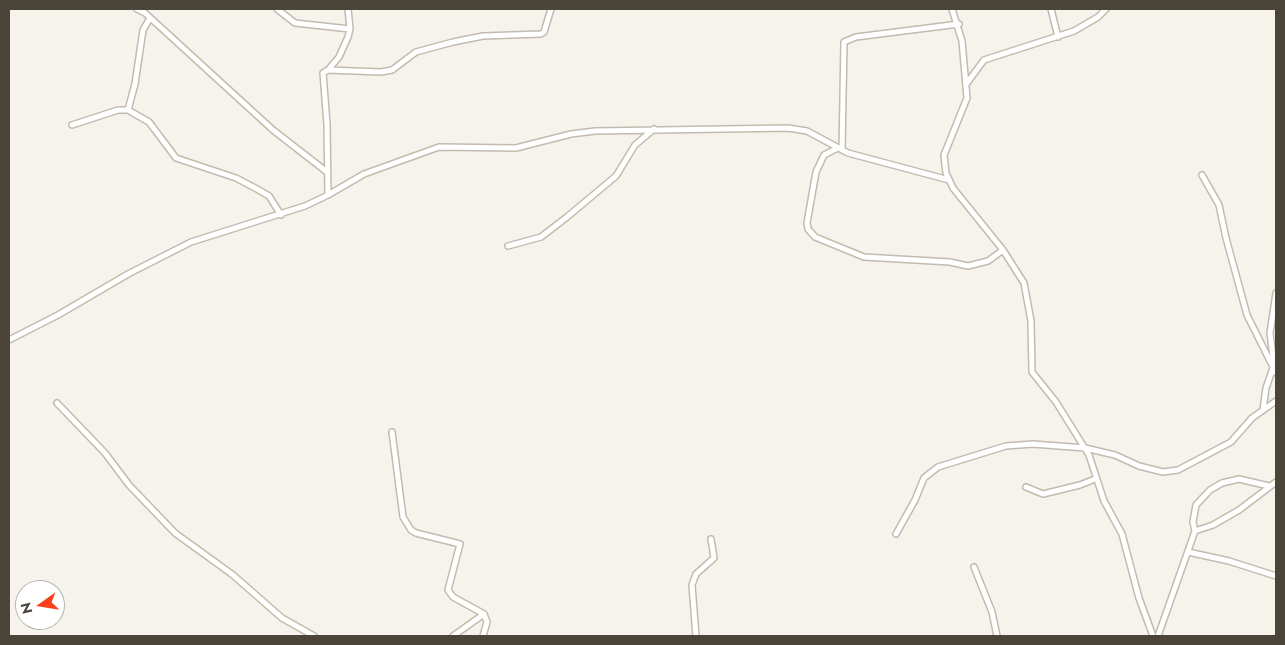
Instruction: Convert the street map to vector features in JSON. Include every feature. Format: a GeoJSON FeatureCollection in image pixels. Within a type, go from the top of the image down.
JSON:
{"type":"FeatureCollection","features":[{"type":"Feature","properties":{"kind":"street"},"geometry":{"type":"LineString","coordinates":[[137,9],[150,18],[243,104],[327,172]]}},
{"type":"Feature","properties":{"kind":"street"},"geometry":{"type":"LineString","coordinates":[[277,9],[295,23],[350,29]]}},
{"type":"Feature","properties":{"kind":"street"},"geometry":{"type":"LineString","coordinates":[[328,196],[327,124],[322,78],[323,73],[328,70],[342,52],[350,29],[348,9]]}},
{"type":"Feature","properties":{"kind":"street"},"geometry":{"type":"LineString","coordinates":[[328,70],[381,72],[392,70],[416,52],[453,42],[483,36],[541,34],[544,32],[551,9]]}},
{"type":"Feature","properties":{"kind":"street"},"geometry":{"type":"LineString","coordinates":[[952,9],[959,24],[967,83],[967,98],[963,114],[944,155],[944,167],[953,188],[1003,250],[1027,292],[1032,321],[1034,375],[1054,398],[1085,448],[1104,502],[1122,534],[1139,598],[1153,636]]}},
{"type":"Feature","properties":{"kind":"street"},"geometry":{"type":"LineString","coordinates":[[1051,9],[1058,37]]}},
{"type":"Feature","properties":{"kind":"street"},"geometry":{"type":"LineString","coordinates":[[967,83],[984,60],[1058,37],[1098,17],[1106,9]]}},
{"type":"Feature","properties":{"kind":"street"},"geometry":{"type":"LineString","coordinates":[[128,110],[135,84],[143,30],[150,18]]}},
{"type":"Feature","properties":{"kind":"street"},"geometry":{"type":"LineString","coordinates":[[840,149],[844,42],[856,37],[959,24]]}},
{"type":"Feature","properties":{"kind":"street"},"geometry":{"type":"LineString","coordinates":[[72,125],[118,110],[128,110],[149,122],[176,158],[236,178],[257,189],[269,196],[281,214]]}},
{"type":"Feature","properties":{"kind":"street"},"geometry":{"type":"LineString","coordinates":[[9,340],[58,315],[128,274],[191,242],[281,214],[328,196],[364,174],[440,148],[516,148],[571,134],[654,129],[788,128],[807,131],[822,137],[840,149],[949,180]]}},
{"type":"Feature","properties":{"kind":"street"},"geometry":{"type":"LineString","coordinates":[[508,246],[541,237],[567,217],[616,176],[635,145],[654,129]]}},
{"type":"Feature","properties":{"kind":"street"},"geometry":{"type":"LineString","coordinates":[[840,149],[824,155],[816,172],[808,222],[808,229],[815,237],[864,258],[950,262],[968,266],[988,261],[1003,250]]}},
{"type":"Feature","properties":{"kind":"street"},"geometry":{"type":"LineString","coordinates":[[1202,176],[1219,205],[1247,314],[1275,372]]}},
{"type":"Feature","properties":{"kind":"street"},"geometry":{"type":"LineString","coordinates":[[1263,410],[1266,388],[1275,372],[1270,333],[1276,293]]}},
{"type":"Feature","properties":{"kind":"street"},"geometry":{"type":"LineString","coordinates":[[896,534],[915,500],[924,478],[938,467],[1019,444],[1085,448],[1115,455],[1139,466],[1163,472],[1178,470],[1230,442],[1263,410],[1276,401]]}},
{"type":"Feature","properties":{"kind":"street"},"geometry":{"type":"LineString","coordinates":[[57,403],[105,452],[129,485],[175,533],[233,575],[282,618],[314,636]]}},
{"type":"Feature","properties":{"kind":"street"},"geometry":{"type":"LineString","coordinates":[[392,432],[404,517],[407,524],[416,533],[460,544],[448,590],[453,597],[484,614],[487,622],[483,636]]}},
{"type":"Feature","properties":{"kind":"street"},"geometry":{"type":"LineString","coordinates":[[1026,487],[1043,494],[1080,486],[1096,479]]}},
{"type":"Feature","properties":{"kind":"street"},"geometry":{"type":"LineString","coordinates":[[1158,636],[1195,531],[1193,522],[1196,505],[1210,490],[1222,483],[1239,480],[1269,486]]}},
{"type":"Feature","properties":{"kind":"street"},"geometry":{"type":"LineString","coordinates":[[1195,531],[1213,525],[1239,510],[1276,482]]}},
{"type":"Feature","properties":{"kind":"street"},"geometry":{"type":"LineString","coordinates":[[696,636],[692,585],[696,574],[714,558],[711,539]]}},
{"type":"Feature","properties":{"kind":"street"},"geometry":{"type":"LineString","coordinates":[[1188,552],[1229,561],[1276,576]]}},
{"type":"Feature","properties":{"kind":"street"},"geometry":{"type":"LineString","coordinates":[[974,567],[992,612],[997,636]]}},
{"type":"Feature","properties":{"kind":"street"},"geometry":{"type":"LineString","coordinates":[[453,636],[484,614]]}}]}
